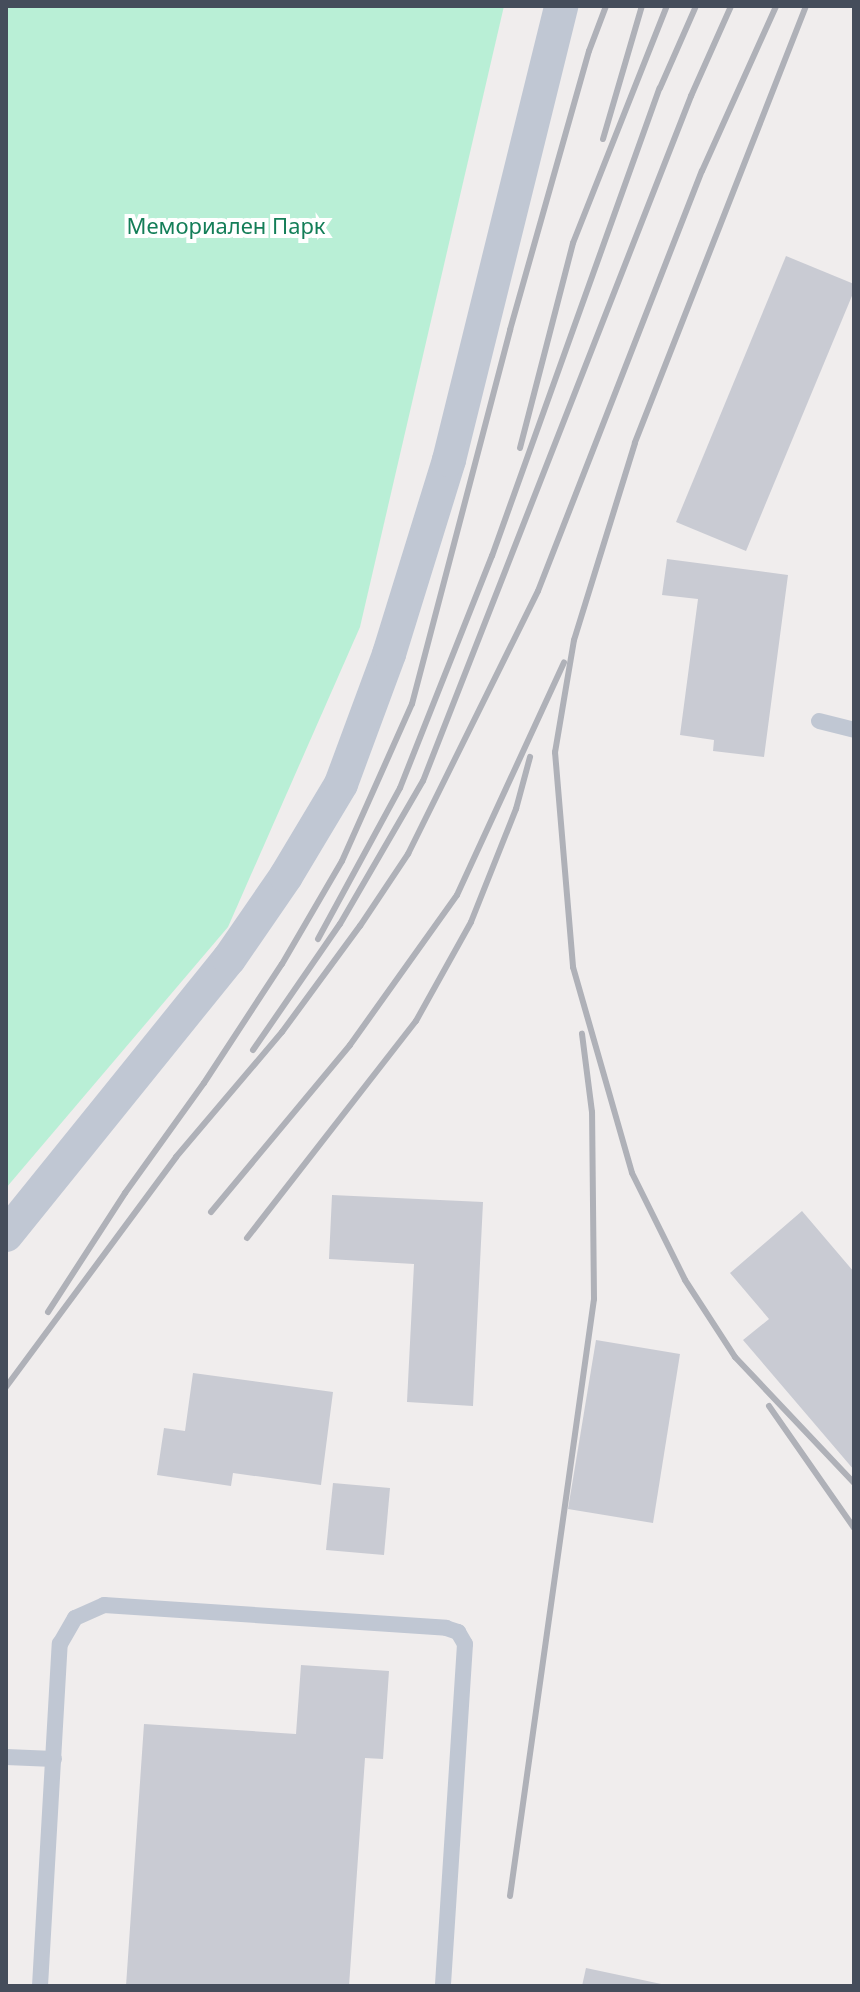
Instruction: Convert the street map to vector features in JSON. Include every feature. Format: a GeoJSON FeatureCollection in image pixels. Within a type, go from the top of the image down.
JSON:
{"type":"FeatureCollection","features":[{"type":"Feature","properties":{"kind":"street"},"geometry":{"type":"LineString","coordinates":[[6,1235],[229,959],[286,876],[341,784],[389,654],[449,460],[561,6]]}},
{"type":"Feature","properties":{"kind":"lane"},"geometry":{"type":"LineString","coordinates":[[819,721],[854,730]]}},
{"type":"Feature","properties":{"kind":"lane"},"geometry":{"type":"LineString","coordinates":[[40,1986],[60,1644],[75,1618],[104,1605],[446,1628],[458,1632],[465,1644],[443,1986]]}},
{"type":"Feature","properties":{"kind":"lane"},"geometry":{"type":"LineString","coordinates":[[6,1757],[54,1759]]}},
{"type":"Feature","properties":{"kind":"green space","name":"Мемориален Парк"},"geometry":{"type":"Polygon","coordinates":[[[6,6],[504,6],[360,627],[228,927],[6,1188],[6,6]]]}},
{"type":"Feature","properties":{"kind":"building"},"geometry":{"type":"Polygon","coordinates":[[[786,256],[854,284],[854,291],[746,551],[676,522],[786,256]]]}},
{"type":"Feature","properties":{"kind":"building"},"geometry":{"type":"Polygon","coordinates":[[[667,559],[788,575],[764,757],[713,751],[714,740],[680,735],[698,599],[662,595],[667,559]]]}},
{"type":"Feature","properties":{"kind":"building"},"geometry":{"type":"Polygon","coordinates":[[[332,1195],[483,1202],[473,1406],[407,1402],[414,1264],[329,1259],[332,1195]]]}},
{"type":"Feature","properties":{"kind":"building"},"geometry":{"type":"Polygon","coordinates":[[[802,1211],[854,1272],[854,1470],[743,1340],[769,1319],[730,1273],[802,1211]]]}},
{"type":"Feature","properties":{"kind":"building"},"geometry":{"type":"Polygon","coordinates":[[[596,1340],[680,1354],[653,1523],[568,1509],[596,1340]]]}},
{"type":"Feature","properties":{"kind":"building"},"geometry":{"type":"Polygon","coordinates":[[[193,1373],[333,1392],[321,1485],[233,1473],[231,1486],[157,1475],[164,1428],[185,1431],[193,1373]]]}},
{"type":"Feature","properties":{"kind":"building"},"geometry":{"type":"Polygon","coordinates":[[[333,1483],[390,1488],[384,1555],[326,1550],[333,1483]]]}},
{"type":"Feature","properties":{"kind":"building"},"geometry":{"type":"Polygon","coordinates":[[[301,1665],[389,1671],[383,1759],[365,1758],[349,1986],[126,1986],[144,1724],[296,1734],[301,1665]]]}},
{"type":"Feature","properties":{"kind":"building"},"geometry":{"type":"Polygon","coordinates":[[[586,1968],[666,1985],[582,1986],[586,1968]]]}},
{"type":"Feature","properties":{"kind":"railway"},"geometry":{"type":"LineString","coordinates":[[48,1312],[125,1193],[204,1083],[282,964],[342,861],[412,704],[510,330],[589,51],[606,6]]}},
{"type":"Feature","properties":{"kind":"railway"},"geometry":{"type":"LineString","coordinates":[[603,139],[642,6]]}},
{"type":"Feature","properties":{"kind":"railway"},"geometry":{"type":"LineString","coordinates":[[520,448],[573,243],[667,6]]}},
{"type":"Feature","properties":{"kind":"railway"},"geometry":{"type":"LineString","coordinates":[[318,939],[400,788],[492,556],[660,88],[696,6]]}},
{"type":"Feature","properties":{"kind":"railway"},"geometry":{"type":"LineString","coordinates":[[253,1050],[340,924],[423,781],[691,96],[731,6]]}},
{"type":"Feature","properties":{"kind":"railway"},"geometry":{"type":"LineString","coordinates":[[6,1387],[176,1157],[282,1032],[360,926],[408,854],[538,591],[702,171],[776,6]]}},
{"type":"Feature","properties":{"kind":"railway"},"geometry":{"type":"LineString","coordinates":[[806,6],[635,443],[574,640],[555,752],[573,967],[632,1173],[685,1280],[735,1357],[854,1483]]}},
{"type":"Feature","properties":{"kind":"railway"},"geometry":{"type":"LineString","coordinates":[[211,1212],[350,1045],[457,895],[564,662]]}},
{"type":"Feature","properties":{"kind":"railway"},"geometry":{"type":"LineString","coordinates":[[247,1238],[416,1021],[471,922],[516,809],[530,757]]}},
{"type":"Feature","properties":{"kind":"railway"},"geometry":{"type":"LineString","coordinates":[[510,1896],[594,1299],[592,1112],[582,1034]]}},
{"type":"Feature","properties":{"kind":"railway"},"geometry":{"type":"LineString","coordinates":[[769,1406],[854,1528]]}}]}
